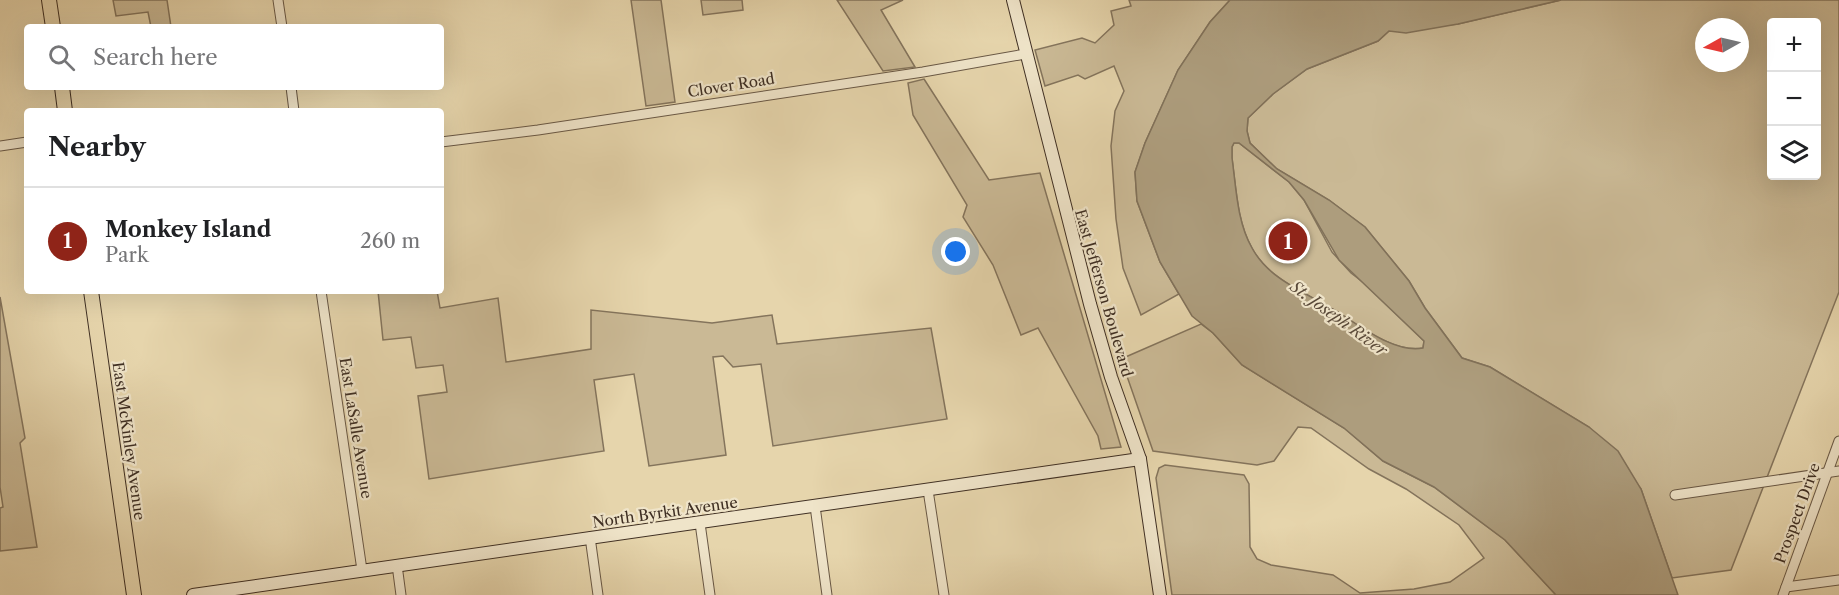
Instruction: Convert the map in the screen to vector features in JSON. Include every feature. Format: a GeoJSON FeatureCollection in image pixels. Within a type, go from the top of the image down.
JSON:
{"type":"FeatureCollection","features":[{"type":"Feature","properties":{"kind":"main road"},"geometry":{"type":"LineString","coordinates":[[49,0],[53,24]]}},
{"type":"Feature","properties":{"kind":"main road"},"geometry":{"type":"LineString","coordinates":[[62,90],[65,108]]}},
{"type":"Feature","properties":{"kind":"main road","name":"East McKinley Avenue"},"geometry":{"type":"LineString","coordinates":[[91,294],[134,595]]}},
{"type":"Feature","properties":{"kind":"street"},"geometry":{"type":"LineString","coordinates":[[278,0],[282,24]]}},
{"type":"Feature","properties":{"kind":"street","name":"East Jefferson Boulevard"},"geometry":{"type":"LineString","coordinates":[[1013,0],[1090,304],[1111,376],[1140,459],[1160,595]]}},
{"type":"Feature","properties":{"kind":"street","name":"Clover Road"},"geometry":{"type":"LineString","coordinates":[[444,142],[923,72],[1025,54]]}},
{"type":"Feature","properties":{"kind":"street"},"geometry":{"type":"LineString","coordinates":[[291,90],[294,108]]}},
{"type":"Feature","properties":{"kind":"street"},"geometry":{"type":"LineString","coordinates":[[0,146],[24,142]]}},
{"type":"Feature","properties":{"kind":"street","name":"East LaSalle Avenue"},"geometry":{"type":"LineString","coordinates":[[321,294],[362,570]]}},
{"type":"Feature","properties":{"kind":"street","name":"Prospect Drive"},"geometry":{"type":"LineString","coordinates":[[1785,591],[1839,441]]}},
{"type":"Feature","properties":{"kind":"street","name":"North Byrkit Avenue"},"geometry":{"type":"LineString","coordinates":[[193,595],[1140,459]]}},
{"type":"Feature","properties":{"kind":"street"},"geometry":{"type":"LineString","coordinates":[[1675,495],[1839,471]]}},
{"type":"Feature","properties":{"kind":"street"},"geometry":{"type":"LineString","coordinates":[[928,490],[944,595]]}},
{"type":"Feature","properties":{"kind":"street"},"geometry":{"type":"LineString","coordinates":[[815,506],[827,595]]}},
{"type":"Feature","properties":{"kind":"street"},"geometry":{"type":"LineString","coordinates":[[700,523],[710,595]]}},
{"type":"Feature","properties":{"kind":"street"},"geometry":{"type":"LineString","coordinates":[[590,537],[598,595]]}},
{"type":"Feature","properties":{"kind":"street"},"geometry":{"type":"LineString","coordinates":[[397,565],[401,595]]}},
{"type":"Feature","properties":{"kind":"street"},"geometry":{"type":"LineString","coordinates":[[1785,591],[1839,579]]}},
{"type":"Feature","properties":{"kind":"shaded area"},"geometry":{"type":"Polygon","coordinates":[[[113,0],[167,0],[171,24],[150,24],[148,12],[116,16],[113,0]]]}},
{"type":"Feature","properties":{"kind":"shaded area"},"geometry":{"type":"Polygon","coordinates":[[[631,0],[661,0],[675,102],[646,106],[631,0]]]}},
{"type":"Feature","properties":{"kind":"shaded area"},"geometry":{"type":"Polygon","coordinates":[[[701,0],[742,0],[743,10],[703,15],[701,0]]]}},
{"type":"Feature","properties":{"kind":"shaded area"},"geometry":{"type":"Polygon","coordinates":[[[837,0],[903,0],[881,10],[915,67],[883,71],[837,0]]]}},
{"type":"Feature","properties":{"kind":"shaded area"},"geometry":{"type":"Polygon","coordinates":[[[1129,0],[1230,0],[1210,22],[1178,70],[1145,143],[1135,172],[1137,201],[1160,262],[1179,294],[1141,315],[1123,268],[1116,219],[1111,146],[1115,111],[1124,91],[1114,66],[1085,79],[1078,75],[1045,86],[1035,50],[1082,38],[1095,43],[1114,25],[1111,11],[1131,6],[1129,0]]]}},
{"type":"Feature","properties":{"kind":"shaded area"},"geometry":{"type":"Polygon","coordinates":[[[1561,0],[1839,0],[1839,292],[1731,570],[1672,578],[1641,489],[1589,427],[1490,367],[1462,358],[1425,308],[1409,281],[1365,227],[1329,200],[1277,169],[1250,143],[1247,131],[1248,118],[1273,94],[1307,69],[1378,41],[1389,31],[1458,24],[1561,0]]]}},
{"type":"Feature","properties":{"kind":"shaded area"},"geometry":{"type":"Polygon","coordinates":[[[924,79],[989,180],[1040,173],[1121,447],[1101,449],[1098,436],[1038,328],[1021,335],[993,265],[963,217],[967,205],[913,115],[908,83],[924,79]]]}},
{"type":"Feature","properties":{"kind":"shaded area"},"geometry":{"type":"Polygon","coordinates":[[[1234,143],[1239,143],[1289,182],[1304,200],[1332,252],[1351,273],[1424,341],[1423,348],[1400,346],[1377,337],[1290,285],[1268,269],[1252,248],[1240,216],[1232,158],[1234,143]]]}},
{"type":"Feature","properties":{"kind":"shaded area"},"geometry":{"type":"Polygon","coordinates":[[[378,294],[438,294],[440,308],[498,298],[506,362],[591,349],[591,310],[712,323],[772,315],[777,344],[931,328],[947,419],[773,446],[761,364],[733,367],[723,356],[713,357],[726,455],[649,466],[634,374],[594,380],[604,451],[429,479],[418,396],[447,392],[443,365],[416,368],[411,337],[383,340],[378,294]]]}},
{"type":"Feature","properties":{"kind":"shaded area"},"geometry":{"type":"Polygon","coordinates":[[[0,297],[25,438],[20,443],[37,547],[0,551],[0,508],[3,507],[0,487],[0,297]]]}},
{"type":"Feature","properties":{"kind":"shaded area"},"geometry":{"type":"Polygon","coordinates":[[[1201,324],[1213,333],[1242,365],[1344,428],[1383,461],[1434,487],[1505,540],[1556,595],[1172,595],[1156,478],[1159,468],[1165,465],[1244,475],[1249,484],[1250,547],[1257,559],[1271,565],[1333,575],[1360,593],[1414,589],[1450,582],[1484,558],[1459,525],[1406,489],[1369,469],[1311,428],[1298,427],[1274,461],[1257,465],[1153,451],[1121,359],[1201,324]]]}},
{"type":"Feature","properties":{"kind":"water","name":"St. Joseph River"},"geometry":{"type":"Polygon","coordinates":[[[1230,0],[1561,0],[1458,24],[1406,33],[1389,31],[1378,41],[1307,69],[1273,94],[1248,118],[1247,131],[1250,143],[1277,169],[1329,200],[1365,227],[1409,281],[1425,308],[1462,358],[1490,367],[1589,427],[1618,451],[1641,489],[1678,595],[1556,595],[1505,540],[1434,487],[1383,461],[1344,428],[1242,365],[1213,333],[1192,316],[1160,262],[1137,201],[1135,172],[1145,143],[1178,70],[1210,22],[1230,0]],[[1234,143],[1232,147],[1238,204],[1247,238],[1259,259],[1268,269],[1290,285],[1389,343],[1412,349],[1423,348],[1424,341],[1339,260],[1304,200],[1289,182],[1239,143],[1234,143]]]}},
{"type":"Feature","properties":{"kind":"place","name":"Monkey Island"},"geometry":{"type":"Point","coordinates":[1288,241]}}]}
